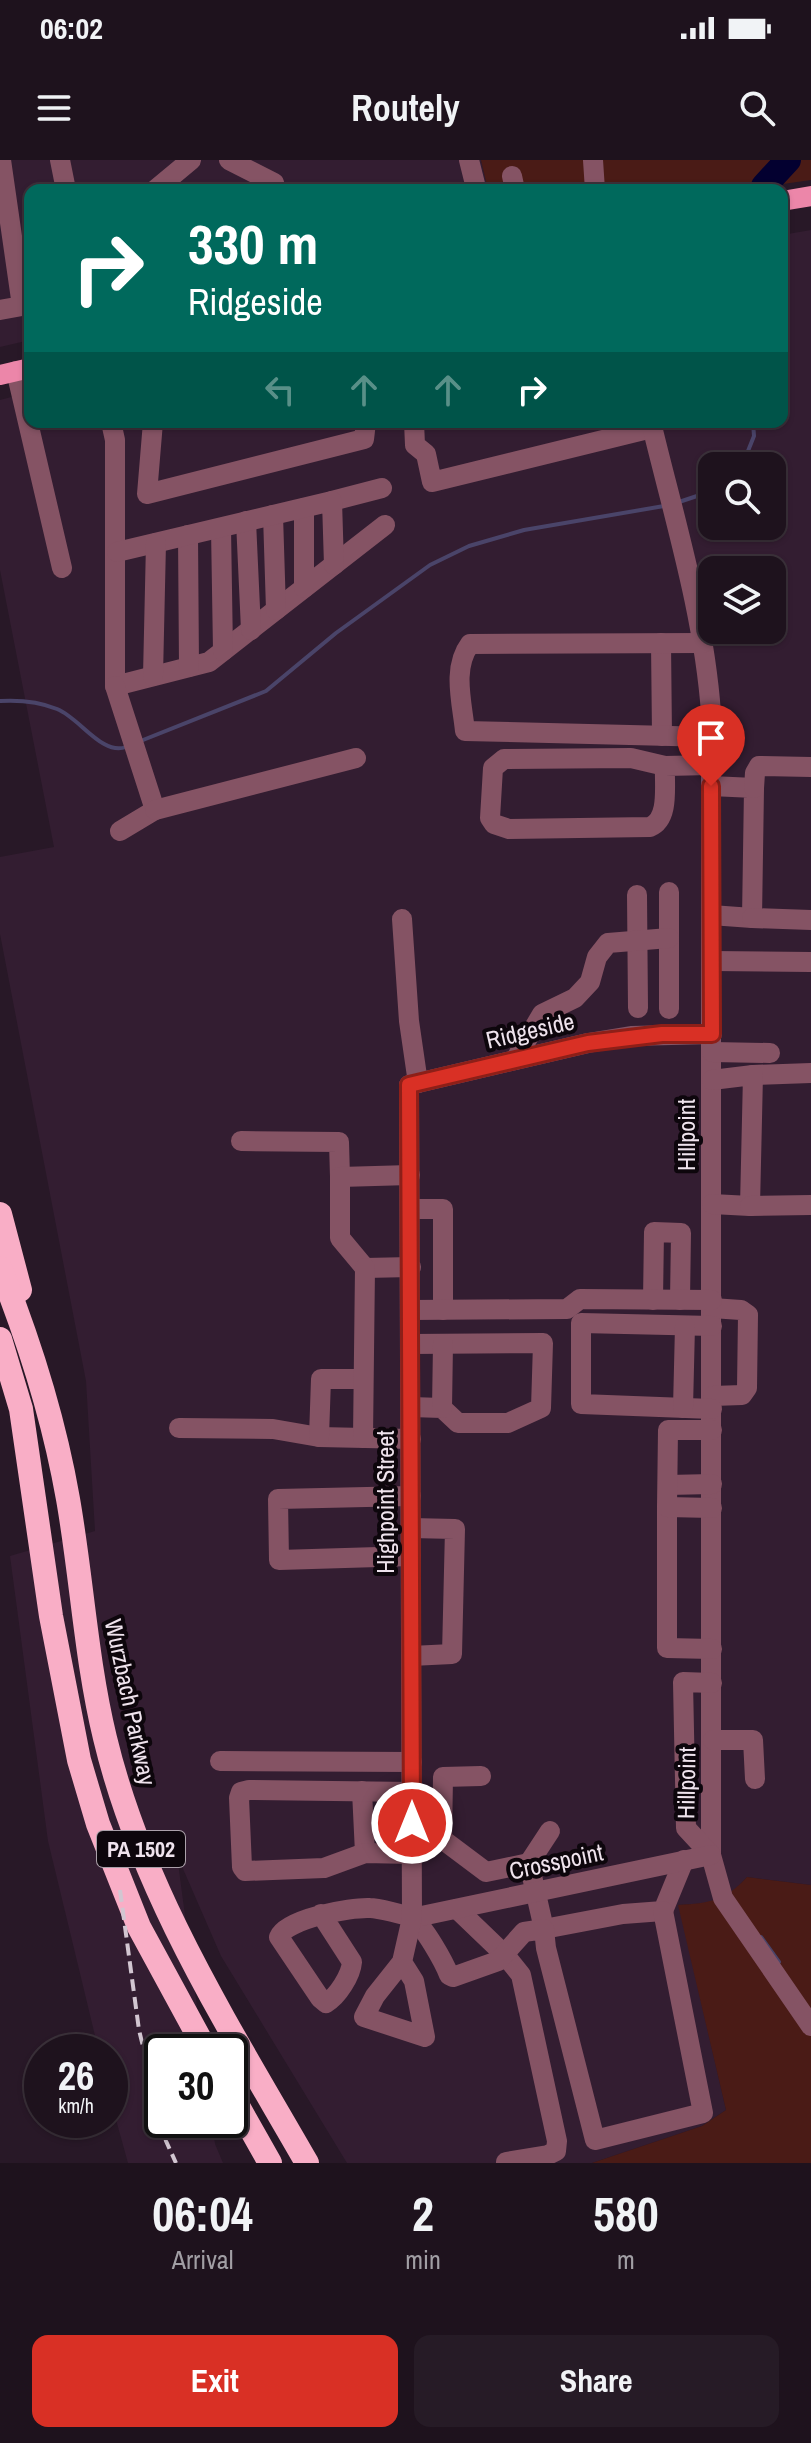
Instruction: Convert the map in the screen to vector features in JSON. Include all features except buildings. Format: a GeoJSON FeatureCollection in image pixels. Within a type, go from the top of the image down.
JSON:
{"type":"FeatureCollection","features":[{"type":"Feature","properties":{"kind":"highway"},"geometry":{"type":"LineString","coordinates":[[0,1214],[15,1261],[35,1359]]}},
{"type":"Feature","properties":{"kind":"highway","name":"Wurzbach Parkway"},"geometry":{"type":"LineString","coordinates":[[0,1268],[35,1359],[55,1435],[69,1502],[93,1683],[124,1807],[177,1930],[307,2163]]}},
{"type":"Feature","properties":{"kind":"highway","name":"PA 1502"},"geometry":{"type":"LineString","coordinates":[[0,1339],[21,1409],[51,1616],[79,1760],[98,1824],[139,1927],[197,2034]]}},
{"type":"Feature","properties":{"kind":"highway"},"geometry":{"type":"LineString","coordinates":[[0,1387],[30,1460]]}},
{"type":"Feature","properties":{"kind":"highway"},"geometry":{"type":"LineString","coordinates":[[248,2124],[270,2163]]}},
{"type":"Feature","properties":{"kind":"main road"},"geometry":{"type":"LineString","coordinates":[[788,200],[811,196]]}},
{"type":"Feature","properties":{"kind":"street"},"geometry":{"type":"LineString","coordinates":[[0,310],[22,306],[1,160]]}},
{"type":"Feature","properties":{"kind":"street"},"geometry":{"type":"LineString","coordinates":[[60,160],[65,184]]}},
{"type":"Feature","properties":{"kind":"street"},"geometry":{"type":"LineString","coordinates":[[162,184],[191,160]]}},
{"type":"Feature","properties":{"kind":"street"},"geometry":{"type":"LineString","coordinates":[[229,160],[270,184]]}},
{"type":"Feature","properties":{"kind":"street"},"geometry":{"type":"LineString","coordinates":[[270,160],[274,184]]}},
{"type":"Feature","properties":{"kind":"street"},"geometry":{"type":"LineString","coordinates":[[469,160],[475,184]]}},
{"type":"Feature","properties":{"kind":"street"},"geometry":{"type":"LineString","coordinates":[[593,160],[595,184]]}},
{"type":"Feature","properties":{"kind":"street"},"geometry":{"type":"LineString","coordinates":[[15,371],[24,409]]}},
{"type":"Feature","properties":{"kind":"street"},"geometry":{"type":"LineString","coordinates":[[29,428],[62,568]]}},
{"type":"Feature","properties":{"kind":"street"},"geometry":{"type":"LineString","coordinates":[[112,428],[117,552],[115,686],[155,810]]}},
{"type":"Feature","properties":{"kind":"street"},"geometry":{"type":"LineString","coordinates":[[152,428],[147,494],[364,439],[365,428]]}},
{"type":"Feature","properties":{"kind":"street"},"geometry":{"type":"LineString","coordinates":[[414,428],[415,445],[426,454],[432,482],[620,429]]}},
{"type":"Feature","properties":{"kind":"street","name":"Hillpoint"},"geometry":{"type":"LineString","coordinates":[[653,428],[698,619]]}},
{"type":"Feature","properties":{"kind":"street"},"geometry":{"type":"LineString","coordinates":[[117,552],[382,488]]}},
{"type":"Feature","properties":{"kind":"street"},"geometry":{"type":"LineString","coordinates":[[332,501],[334,565]]}},
{"type":"Feature","properties":{"kind":"street"},"geometry":{"type":"LineString","coordinates":[[304,508],[304,588]]}},
{"type":"Feature","properties":{"kind":"street"},"geometry":{"type":"LineString","coordinates":[[273,515],[276,610]]}},
{"type":"Feature","properties":{"kind":"street"},"geometry":{"type":"LineString","coordinates":[[246,521],[251,630]]}},
{"type":"Feature","properties":{"kind":"street"},"geometry":{"type":"LineString","coordinates":[[115,686],[209,662],[385,525]]}},
{"type":"Feature","properties":{"kind":"street"},"geometry":{"type":"LineString","coordinates":[[221,528],[223,651]]}},
{"type":"Feature","properties":{"kind":"street"},"geometry":{"type":"LineString","coordinates":[[188,535],[189,667]]}},
{"type":"Feature","properties":{"kind":"street"},"geometry":{"type":"LineString","coordinates":[[153,676],[156,543]]}},
{"type":"Feature","properties":{"kind":"street"},"geometry":{"type":"LineString","coordinates":[[661,643],[662,736]]}},
{"type":"Feature","properties":{"kind":"street"},"geometry":{"type":"LineString","coordinates":[[698,643],[470,644],[461,656],[459,685],[465,731],[711,737]]}},
{"type":"Feature","properties":{"kind":"street","name":"Hillpoint"},"geometry":{"type":"LineString","coordinates":[[703,644],[711,737],[711,1855]]}},
{"type":"Feature","properties":{"kind":"street"},"geometry":{"type":"LineString","coordinates":[[120,831],[155,810],[356,758]]}},
{"type":"Feature","properties":{"kind":"street"},"geometry":{"type":"LineString","coordinates":[[665,766],[663,814],[657,824],[650,827],[509,829],[494,824],[490,818],[493,768],[504,759],[631,758],[665,766],[711,765]]}},
{"type":"Feature","properties":{"kind":"street"},"geometry":{"type":"LineString","coordinates":[[752,918],[755,773],[759,766],[811,767]]}},
{"type":"Feature","properties":{"kind":"street"},"geometry":{"type":"LineString","coordinates":[[711,786],[754,788]]}},
{"type":"Feature","properties":{"kind":"street"},"geometry":{"type":"LineString","coordinates":[[669,892],[669,1009]]}},
{"type":"Feature","properties":{"kind":"street"},"geometry":{"type":"LineString","coordinates":[[637,895],[638,1008]]}},
{"type":"Feature","properties":{"kind":"street"},"geometry":{"type":"LineString","coordinates":[[711,915],[811,920]]}},
{"type":"Feature","properties":{"kind":"street","name":"Highpoint Street"},"geometry":{"type":"LineString","coordinates":[[402,919],[414,1084],[410,1175],[412,1918],[402,1962]]}},
{"type":"Feature","properties":{"kind":"street"},"geometry":{"type":"LineString","coordinates":[[515,1060],[542,1014],[575,998],[590,982],[597,957],[608,943],[669,938]]}},
{"type":"Feature","properties":{"kind":"street"},"geometry":{"type":"LineString","coordinates":[[712,961],[811,962]]}},
{"type":"Feature","properties":{"kind":"street","name":"Ridgeside"},"geometry":{"type":"LineString","coordinates":[[414,1084],[588,1043],[631,1036],[712,1043],[770,1053]]}},
{"type":"Feature","properties":{"kind":"street"},"geometry":{"type":"LineString","coordinates":[[712,1080],[811,1073]]}},
{"type":"Feature","properties":{"kind":"street"},"geometry":{"type":"LineString","coordinates":[[750,1206],[753,1075]]}},
{"type":"Feature","properties":{"kind":"street"},"geometry":{"type":"LineString","coordinates":[[241,1141],[339,1142],[340,1238],[365,1268],[363,1438]]}},
{"type":"Feature","properties":{"kind":"street"},"geometry":{"type":"LineString","coordinates":[[340,1177],[410,1175]]}},
{"type":"Feature","properties":{"kind":"street"},"geometry":{"type":"LineString","coordinates":[[712,1204],[811,1205]]}},
{"type":"Feature","properties":{"kind":"street"},"geometry":{"type":"LineString","coordinates":[[410,1209],[443,1209],[443,1310]]}},
{"type":"Feature","properties":{"kind":"street"},"geometry":{"type":"LineString","coordinates":[[653,1300],[654,1232],[681,1233],[680,1300]]}},
{"type":"Feature","properties":{"kind":"street"},"geometry":{"type":"LineString","coordinates":[[365,1268],[411,1267]]}},
{"type":"Feature","properties":{"kind":"street"},"geometry":{"type":"LineString","coordinates":[[411,1310],[567,1309],[580,1299],[680,1300],[712,1312]]}},
{"type":"Feature","properties":{"kind":"street"},"geometry":{"type":"LineString","coordinates":[[712,1412],[581,1404],[581,1323],[685,1326],[712,1312],[741,1310],[748,1315],[747,1388],[742,1395],[712,1412],[668,1430],[667,1648],[712,1649]]}},
{"type":"Feature","properties":{"kind":"street"},"geometry":{"type":"LineString","coordinates":[[683,1408],[685,1326]]}},
{"type":"Feature","properties":{"kind":"street"},"geometry":{"type":"LineString","coordinates":[[411,1344],[543,1343],[541,1408],[508,1423],[458,1423],[442,1408],[411,1407]]}},
{"type":"Feature","properties":{"kind":"street"},"geometry":{"type":"LineString","coordinates":[[442,1408],[443,1344]]}},
{"type":"Feature","properties":{"kind":"street"},"geometry":{"type":"LineString","coordinates":[[319,1437],[321,1379],[363,1379]]}},
{"type":"Feature","properties":{"kind":"street"},"geometry":{"type":"LineString","coordinates":[[179,1428],[273,1429],[319,1437],[411,1439]]}},
{"type":"Feature","properties":{"kind":"street"},"geometry":{"type":"LineString","coordinates":[[668,1485],[712,1484]]}},
{"type":"Feature","properties":{"kind":"street"},"geometry":{"type":"LineString","coordinates":[[411,1496],[278,1499],[279,1560],[411,1556]]}},
{"type":"Feature","properties":{"kind":"street"},"geometry":{"type":"LineString","coordinates":[[667,1507],[712,1508]]}},
{"type":"Feature","properties":{"kind":"street"},"geometry":{"type":"LineString","coordinates":[[411,1528],[455,1529],[452,1654],[411,1656]]}},
{"type":"Feature","properties":{"kind":"street"},"geometry":{"type":"LineString","coordinates":[[712,1683],[683,1682],[686,1828],[711,1855],[723,1898],[811,2026]]}},
{"type":"Feature","properties":{"kind":"street"},"geometry":{"type":"LineString","coordinates":[[713,1740],[753,1740],[755,1779]]}},
{"type":"Feature","properties":{"kind":"street"},"geometry":{"type":"LineString","coordinates":[[220,1761],[412,1762]]}},
{"type":"Feature","properties":{"kind":"street"},"geometry":{"type":"LineString","coordinates":[[481,1776],[443,1777],[442,1839],[486,1872],[529,1863],[550,1831]]}},
{"type":"Feature","properties":{"kind":"street"},"geometry":{"type":"LineString","coordinates":[[362,1791],[365,1853]]}},
{"type":"Feature","properties":{"kind":"street"},"geometry":{"type":"LineString","coordinates":[[412,1792],[241,1792],[239,1798],[242,1867],[245,1871],[324,1868],[365,1853],[412,1854]]}},
{"type":"Feature","properties":{"kind":"street","name":"Crosspoint"},"geometry":{"type":"LineString","coordinates":[[412,1918],[711,1855]]}},
{"type":"Feature","properties":{"kind":"street"},"geometry":{"type":"LineString","coordinates":[[529,1863],[546,1948],[595,2140],[703,2113],[663,1911],[684,1860]]}},
{"type":"Feature","properties":{"kind":"street"},"geometry":{"type":"LineString","coordinates":[[321,1914],[370,1908],[412,1918],[443,1958],[449,1975],[453,1977],[498,1961],[524,1932],[623,1914],[663,1911]]}},
{"type":"Feature","properties":{"kind":"street"},"geometry":{"type":"LineString","coordinates":[[457,1909],[505,1955],[521,1975],[557,2141],[556,2151],[548,2155],[506,2162]]}},
{"type":"Feature","properties":{"kind":"shaded area"},"geometry":{"type":"Polygon","coordinates":[[[0,160],[481,160],[487,184],[24,184],[24,341],[0,347],[0,160]]]}},
{"type":"Feature","properties":{"kind":"shaded area"},"geometry":{"type":"Polygon","coordinates":[[[481,160],[811,160],[811,180],[783,184],[487,184],[481,160]]]}},
{"type":"Feature","properties":{"kind":"shaded area"},"geometry":{"type":"Polygon","coordinates":[[[811,230],[811,1885],[747,1877],[733,1892],[709,1903],[679,1905],[726,2110],[702,2126],[592,2163],[347,2163],[221,1956],[177,1855],[201,2034],[144,2034],[144,2138],[214,2138],[223,2163],[128,2163],[121,2138],[128,2138],[128,2034],[95,2034],[48,1841],[10,1556],[95,1531],[86,1381],[0,934],[0,857],[54,847],[0,570],[0,400],[24,394],[24,428],[788,428],[788,234],[811,230]]]}},
{"type":"Feature","properties":{"kind":"shaded area"},"geometry":{"type":"Polygon","coordinates":[[[747,1877],[811,1885],[811,2163],[592,2163],[702,2126],[726,2110],[678,1905],[724,1896],[747,1877]]]}},
{"type":"Feature","properties":{"kind":"waterway"},"geometry":{"type":"LineString","coordinates":[[766,184],[788,160]]}},
{"type":"Feature","properties":{"kind":"waterway"},"geometry":{"type":"LineString","coordinates":[[748,452],[754,436],[753,428]]}},
{"type":"Feature","properties":{"kind":"waterway"},"geometry":{"type":"LineString","coordinates":[[676,503],[698,496]]}},
{"type":"Feature","properties":{"kind":"waterway"},"geometry":{"type":"LineString","coordinates":[[138,742],[266,691],[336,633],[430,565],[469,546],[524,530],[664,506]]}},
{"type":"Feature","properties":{"kind":"waterway"},"geometry":{"type":"LineString","coordinates":[[0,701],[29,702],[57,709],[108,746],[126,747]]}},
{"type":"Feature","properties":{"kind":"waterway"},"geometry":{"type":"LineString","coordinates":[[761,1937],[779,1962]]}},
{"type":"Feature","properties":{"kind":"railway"},"geometry":{"type":"LineString","coordinates":[[120,1890],[139,2030],[166,2141],[176,2163]]}},
{"type":"Feature","properties":{"kind":"route"},"geometry":{"type":"LineString","coordinates":[[412,1823],[409,1085],[588,1043],[631,1036],[712,1034],[711,786]]}}]}
